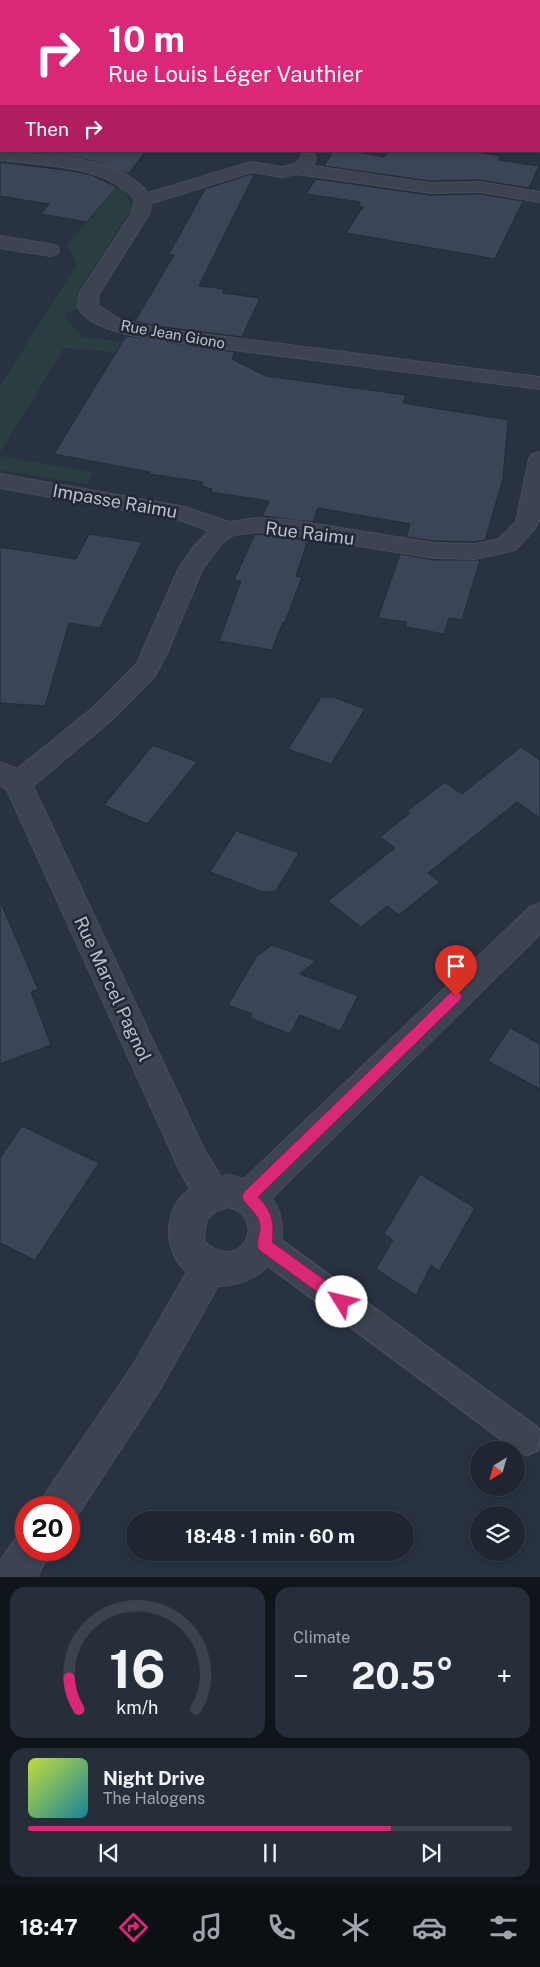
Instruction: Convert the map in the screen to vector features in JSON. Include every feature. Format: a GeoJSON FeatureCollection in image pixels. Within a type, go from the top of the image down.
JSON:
{"type":"FeatureCollection","features":[{"type":"Feature","properties":{"kind":"street"},"geometry":{"type":"LineString","coordinates":[[297,169],[307,163],[308,154],[305,152]]}},
{"type":"Feature","properties":{"kind":"street"},"geometry":{"type":"LineString","coordinates":[[0,155],[86,168],[112,175],[132,185],[144,200],[253,159],[282,172],[297,169],[430,188],[480,187],[540,197]]}},
{"type":"Feature","properties":{"kind":"street","name":"Rue Jean Giono"},"geometry":{"type":"LineString","coordinates":[[144,200],[140,214],[89,294],[88,306],[97,317],[124,328],[155,334],[540,383]]}},
{"type":"Feature","properties":{"kind":"street"},"geometry":{"type":"LineString","coordinates":[[0,242],[50,250]]}},
{"type":"Feature","properties":{"kind":"street","name":"Rue Raimu"},"geometry":{"type":"LineString","coordinates":[[114,704],[147,668],[205,544],[228,529],[249,526],[283,527],[443,552],[476,553],[510,544],[526,526],[540,459]]}},
{"type":"Feature","properties":{"kind":"street","name":"Impasse Raimu"},"geometry":{"type":"LineString","coordinates":[[0,481],[185,514],[228,529]]}},
{"type":"Feature","properties":{"kind":"street","name":"Rue Marcel Pagnol"},"geometry":{"type":"LineString","coordinates":[[114,704],[9,777],[192,1160],[212,1194]]}},
{"type":"Feature","properties":{"kind":"street"},"geometry":{"type":"LineString","coordinates":[[249,1197],[540,915]]}},
{"type":"Feature","properties":{"kind":"street"},"geometry":{"type":"LineString","coordinates":[[230,1191],[249,1197],[263,1212],[268,1227],[264,1245],[246,1264],[224,1270],[210,1267],[196,1258],[188,1247],[186,1221],[197,1203],[212,1194],[230,1191]]}},
{"type":"Feature","properties":{"kind":"street"},"geometry":{"type":"LineString","coordinates":[[67,1496],[146,1378],[210,1267]]}},
{"type":"Feature","properties":{"kind":"street"},"geometry":{"type":"LineString","coordinates":[[13,1577],[24,1561]]}},
{"type":"Feature","properties":{"kind":"lane"},"geometry":{"type":"LineString","coordinates":[[264,1245],[527,1439]]}},
{"type":"Feature","properties":{"kind":"green space"},"geometry":{"type":"Polygon","coordinates":[[[117,184],[125,189],[132,208],[76,295],[82,308],[64,314],[81,337],[128,342],[124,353],[64,348],[0,453],[0,386],[77,264],[67,246],[117,184]]]}},
{"type":"Feature","properties":{"kind":"green space"},"geometry":{"type":"Polygon","coordinates":[[[0,456],[93,472],[87,484],[0,470],[0,456]]]}},
{"type":"Feature","properties":{"kind":"building"},"geometry":{"type":"Polygon","coordinates":[[[26,152],[145,152],[128,174],[94,161],[26,152]]]}},
{"type":"Feature","properties":{"kind":"building"},"geometry":{"type":"Polygon","coordinates":[[[332,152],[357,152],[384,157],[387,152],[478,152],[501,156],[499,160],[539,166],[529,188],[480,180],[430,181],[324,166],[332,152]]]}},
{"type":"Feature","properties":{"kind":"building"},"geometry":{"type":"Polygon","coordinates":[[[0,162],[91,175],[117,187],[87,222],[41,214],[49,204],[0,196],[0,162]]]}},
{"type":"Feature","properties":{"kind":"building"},"geometry":{"type":"Polygon","coordinates":[[[251,174],[254,175],[199,286],[224,289],[223,293],[260,298],[242,337],[155,326],[135,321],[174,255],[169,254],[205,189],[251,174]]]}},
{"type":"Feature","properties":{"kind":"building"},"geometry":{"type":"Polygon","coordinates":[[[316,179],[430,195],[480,194],[523,201],[495,259],[346,233],[363,207],[358,206],[360,202],[306,194],[316,179]]]}},
{"type":"Feature","properties":{"kind":"building"},"geometry":{"type":"Polygon","coordinates":[[[126,336],[235,352],[232,359],[266,376],[406,395],[403,403],[508,420],[503,479],[485,540],[475,542],[434,541],[406,537],[410,524],[318,508],[313,522],[262,516],[269,501],[211,492],[212,489],[201,486],[203,482],[149,474],[150,472],[54,454],[126,336]]]}},
{"type":"Feature","properties":{"kind":"building"},"geometry":{"type":"Polygon","coordinates":[[[89,534],[142,542],[100,628],[69,623],[45,706],[0,703],[0,547],[76,559],[89,534]]]}},
{"type":"Feature","properties":{"kind":"building"},"geometry":{"type":"Polygon","coordinates":[[[255,534],[308,540],[296,576],[302,577],[272,650],[219,641],[241,581],[234,580],[255,534]]]}},
{"type":"Feature","properties":{"kind":"building"},"geometry":{"type":"Polygon","coordinates":[[[400,554],[434,560],[480,560],[462,620],[449,618],[444,634],[406,627],[406,622],[378,618],[400,554]]]}},
{"type":"Feature","properties":{"kind":"building"},"geometry":{"type":"Polygon","coordinates":[[[321,697],[333,697],[365,709],[331,764],[288,749],[321,697]]]}},
{"type":"Feature","properties":{"kind":"building"},"geometry":{"type":"Polygon","coordinates":[[[153,745],[197,762],[147,824],[104,805],[153,745]]]}},
{"type":"Feature","properties":{"kind":"building"},"geometry":{"type":"Polygon","coordinates":[[[521,747],[540,760],[540,818],[517,802],[428,873],[440,882],[399,915],[387,906],[361,927],[328,901],[395,848],[380,837],[410,813],[407,811],[445,782],[462,794],[521,747]]]}},
{"type":"Feature","properties":{"kind":"building"},"geometry":{"type":"Polygon","coordinates":[[[236,831],[299,853],[275,892],[263,892],[210,872],[236,831]]]}},
{"type":"Feature","properties":{"kind":"building"},"geometry":{"type":"Polygon","coordinates":[[[0,901],[38,989],[31,992],[51,1045],[0,1064],[0,901]]]}},
{"type":"Feature","properties":{"kind":"building"},"geometry":{"type":"Polygon","coordinates":[[[272,945],[316,961],[300,974],[358,996],[340,1031],[300,1015],[290,1034],[250,1018],[252,1014],[228,1005],[256,957],[272,945]]]}},
{"type":"Feature","properties":{"kind":"building"},"geometry":{"type":"Polygon","coordinates":[[[510,1028],[540,1044],[540,1089],[488,1061],[510,1028]]]}},
{"type":"Feature","properties":{"kind":"building"},"geometry":{"type":"Polygon","coordinates":[[[22,1126],[99,1163],[35,1260],[0,1243],[0,1158],[22,1126]]]}},
{"type":"Feature","properties":{"kind":"building"},"geometry":{"type":"Polygon","coordinates":[[[420,1174],[475,1208],[439,1271],[431,1265],[416,1295],[376,1269],[393,1240],[384,1234],[420,1174]]]}},
{"type":"Feature","properties":{"kind":"route"},"geometry":{"type":"LineString","coordinates":[[342,1302],[264,1245],[268,1227],[263,1212],[249,1197],[456,996]]}}]}
